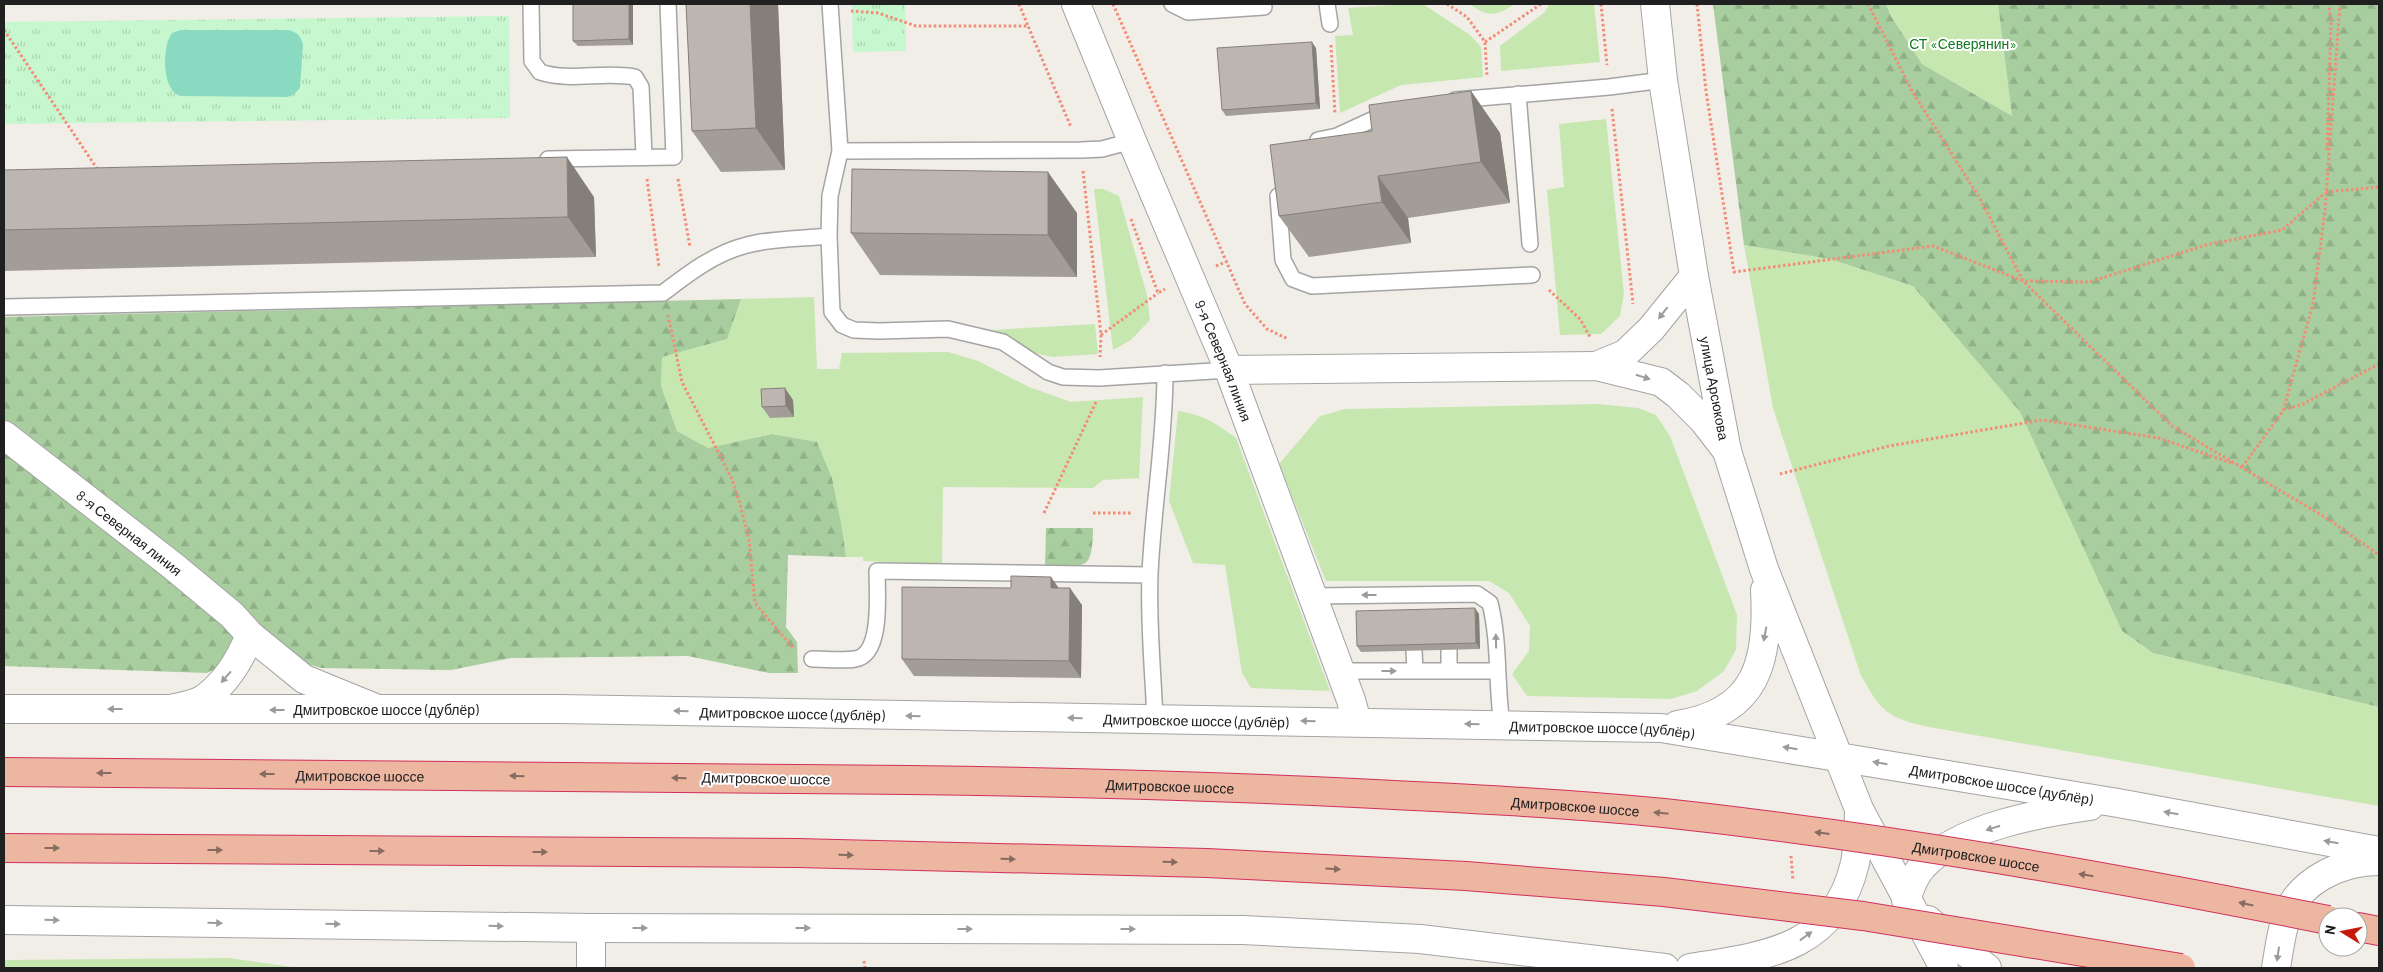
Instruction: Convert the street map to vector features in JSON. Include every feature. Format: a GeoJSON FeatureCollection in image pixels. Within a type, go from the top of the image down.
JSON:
{"type":"FeatureCollection","features":[{"type":"Feature","properties":{"kind":"highway","name":"Дмитровское шоссе"},"geometry":{"type":"LineString","coordinates":[[4,772],[798,779],[1219,786],[1469,798],[1662,813],[1870,839],[2189,892],[2318,918]]}},
{"type":"Feature","properties":{"kind":"highway"},"geometry":{"type":"LineString","coordinates":[[4,848],[797,853],[1207,863],[1466,876],[1655,891],[1863,916],[2181,968]]}},
{"type":"Feature","properties":{"kind":"street","name":"9-я Северная линия"},"geometry":{"type":"LineString","coordinates":[[1076,4],[1229,370],[1341,671],[1357,722]]}},
{"type":"Feature","properties":{"kind":"street","name":"улица Арсюкова"},"geometry":{"type":"LineString","coordinates":[[1655,4],[1663,80],[1694,276],[1726,451],[1764,568],[1860,810],[1944,968]]}},
{"type":"Feature","properties":{"kind":"street"},"geometry":{"type":"LineString","coordinates":[[1596,366],[1625,354],[1651,329],[1694,276]]}},
{"type":"Feature","properties":{"kind":"street"},"geometry":{"type":"LineString","coordinates":[[1229,370],[1596,366],[1661,382],[1678,395],[1703,420],[1726,451]]}},
{"type":"Feature","properties":{"kind":"street","name":"8-я Северная линия"},"geometry":{"type":"LineString","coordinates":[[4,435],[173,566],[232,615],[250,635],[304,679],[378,710]]}},
{"type":"Feature","properties":{"kind":"street"},"geometry":{"type":"LineString","coordinates":[[1661,728],[1698,722],[1725,710],[1741,697],[1752,682],[1761,658],[1767,625],[1764,568]]}},
{"type":"Feature","properties":{"kind":"street"},"geometry":{"type":"LineString","coordinates":[[171,710],[204,700],[240,660],[250,635]]}},
{"type":"Feature","properties":{"kind":"street","name":"Дмитровское шоссе (дублёр)"},"geometry":{"type":"LineString","coordinates":[[4,709],[560,709],[1661,728],[1838,755],[1972,780],[2118,803],[2379,851]]}},
{"type":"Feature","properties":{"kind":"street"},"geometry":{"type":"LineString","coordinates":[[1987,968],[1964,952],[1907,901],[1912,883],[1923,866],[1955,842],[2040,814],[2118,803]]}},
{"type":"Feature","properties":{"kind":"street"},"geometry":{"type":"LineString","coordinates":[[1690,968],[1762,957],[1794,945],[1820,926],[1842,900],[1846,891],[1855,863],[1860,810]]}},
{"type":"Feature","properties":{"kind":"street"},"geometry":{"type":"LineString","coordinates":[[2276,968],[2288,914],[2305,887],[2335,869],[2370,861],[2379,861]]}},
{"type":"Feature","properties":{"kind":"street"},"geometry":{"type":"LineString","coordinates":[[4,920],[591,928],[1243,930],[1420,939],[1666,968]]}},
{"type":"Feature","properties":{"kind":"street"},"geometry":{"type":"LineString","coordinates":[[591,928],[592,968]]}},
{"type":"Feature","properties":{"kind":"lane"},"geometry":{"type":"LineString","coordinates":[[531,4],[532,61],[540,72],[553,77],[622,75],[635,77],[641,87],[644,156]]}},
{"type":"Feature","properties":{"kind":"lane"},"geometry":{"type":"LineString","coordinates":[[535,159],[674,156],[668,4]]}},
{"type":"Feature","properties":{"kind":"lane"},"geometry":{"type":"LineString","coordinates":[[830,4],[840,151],[830,196],[829,236],[832,312],[842,326],[854,330],[879,331],[948,329],[1003,342],[1048,372],[1063,377],[1099,378],[1229,370]]}},
{"type":"Feature","properties":{"kind":"lane"},"geometry":{"type":"LineString","coordinates":[[1172,4],[1188,12],[1264,7]]}},
{"type":"Feature","properties":{"kind":"lane"},"geometry":{"type":"LineString","coordinates":[[1327,4],[1330,24]]}},
{"type":"Feature","properties":{"kind":"lane"},"geometry":{"type":"LineString","coordinates":[[1443,101],[1609,87],[1663,80]]}},
{"type":"Feature","properties":{"kind":"lane"},"geometry":{"type":"LineString","coordinates":[[1518,94],[1530,244]]}},
{"type":"Feature","properties":{"kind":"lane"},"geometry":{"type":"LineString","coordinates":[[1300,143],[1337,136],[1400,108]]}},
{"type":"Feature","properties":{"kind":"lane"},"geometry":{"type":"LineString","coordinates":[[840,151],[1081,150],[1102,149],[1132,141]]}},
{"type":"Feature","properties":{"kind":"lane"},"geometry":{"type":"LineString","coordinates":[[1277,181],[1283,260],[1293,279],[1312,286],[1532,275]]}},
{"type":"Feature","properties":{"kind":"lane"},"geometry":{"type":"LineString","coordinates":[[4,307],[663,293],[694,269],[721,254],[748,245],[829,236]]}},
{"type":"Feature","properties":{"kind":"lane"},"geometry":{"type":"LineString","coordinates":[[1155,719],[1150,575],[1165,403],[1165,373]]}},
{"type":"Feature","properties":{"kind":"lane"},"geometry":{"type":"LineString","coordinates":[[812,659],[856,659],[868,652],[873,642],[876,628],[877,572],[1150,575]]}},
{"type":"Feature","properties":{"kind":"lane"},"geometry":{"type":"LineString","coordinates":[[1313,596],[1413,602],[1447,601],[1477,594],[1490,604],[1495,624],[1496,671],[1502,725]]}},
{"type":"Feature","properties":{"kind":"lane"},"geometry":{"type":"LineString","coordinates":[[1414,650],[1415,671]]}},
{"type":"Feature","properties":{"kind":"lane"},"geometry":{"type":"LineString","coordinates":[[1449,650],[1449,671]]}},
{"type":"Feature","properties":{"kind":"lane"},"geometry":{"type":"LineString","coordinates":[[1341,671],[1496,671]]}},
{"type":"Feature","properties":{"kind":"path"},"geometry":{"type":"LineString","coordinates":[[1018,4],[1028,26]]}},
{"type":"Feature","properties":{"kind":"path"},"geometry":{"type":"LineString","coordinates":[[1113,4],[1245,304],[1267,329],[1292,340]]}},
{"type":"Feature","properties":{"kind":"path"},"geometry":{"type":"LineString","coordinates":[[1447,4],[1467,17],[1485,42],[1488,97]]}},
{"type":"Feature","properties":{"kind":"path"},"geometry":{"type":"LineString","coordinates":[[1485,42],[1541,4]]}},
{"type":"Feature","properties":{"kind":"path"},"geometry":{"type":"LineString","coordinates":[[1601,4],[1634,303],[1630,310]]}},
{"type":"Feature","properties":{"kind":"path"},"geometry":{"type":"LineString","coordinates":[[1698,4],[1706,90],[1734,272],[1932,246],[2022,282],[2089,282],[2206,245],[2282,230],[2326,192],[2379,187]]}},
{"type":"Feature","properties":{"kind":"path"},"geometry":{"type":"LineString","coordinates":[[1868,4],[1912,91],[1979,197],[2022,282],[2172,426],[2328,519],[2379,555]]}},
{"type":"Feature","properties":{"kind":"path"},"geometry":{"type":"LineString","coordinates":[[2326,192],[2331,22],[2329,4]]}},
{"type":"Feature","properties":{"kind":"path"},"geometry":{"type":"LineString","coordinates":[[2242,467],[2283,410],[2313,304],[2325,210],[2340,4]]}},
{"type":"Feature","properties":{"kind":"path"},"geometry":{"type":"LineString","coordinates":[[1330,24],[1337,136]]}},
{"type":"Feature","properties":{"kind":"path"},"geometry":{"type":"LineString","coordinates":[[4,30],[99,171]]}},
{"type":"Feature","properties":{"kind":"path"},"geometry":{"type":"LineString","coordinates":[[644,156],[663,293],[682,382],[732,479],[749,539],[755,603],[797,653],[812,659]]}},
{"type":"Feature","properties":{"kind":"path"},"geometry":{"type":"LineString","coordinates":[[674,156],[694,269]]}},
{"type":"Feature","properties":{"kind":"path"},"geometry":{"type":"LineString","coordinates":[[1532,275],[1580,319],[1593,341],[1583,341]]}},
{"type":"Feature","properties":{"kind":"path"},"geometry":{"type":"LineString","coordinates":[[1101,334],[1158,293]]}},
{"type":"Feature","properties":{"kind":"path"},"geometry":{"type":"LineString","coordinates":[[2283,410],[2303,404],[2379,364]]}},
{"type":"Feature","properties":{"kind":"path"},"geometry":{"type":"LineString","coordinates":[[1044,513],[1099,398]]}},
{"type":"Feature","properties":{"kind":"path"},"geometry":{"type":"LineString","coordinates":[[1780,474],[1889,446],[2042,420],[2159,438],[2242,467]]}},
{"type":"Feature","properties":{"kind":"path"},"geometry":{"type":"LineString","coordinates":[[1093,513],[1154,513]]}},
{"type":"Feature","properties":{"kind":"path"},"geometry":{"type":"LineString","coordinates":[[1791,852],[1794,890]]}},
{"type":"Feature","properties":{"kind":"path"},"geometry":{"type":"LineString","coordinates":[[864,961],[865,968]]}},
{"type":"Feature","properties":{"kind":"green space"},"geometry":{"type":"Polygon","coordinates":[[[852,4],[905,4],[906,51],[853,52],[852,4]]]}},
{"type":"Feature","properties":{"kind":"green space"},"geometry":{"type":"Polygon","coordinates":[[[1423,4],[1470,35],[1481,47],[1483,77],[1401,85],[1340,113],[1335,36],[1353,35],[1348,8],[1423,4]]]}},
{"type":"Feature","properties":{"kind":"green space"},"geometry":{"type":"Polygon","coordinates":[[[1469,4],[1515,4],[1492,14],[1481,11],[1469,4]]]}},
{"type":"Feature","properties":{"kind":"green space"},"geometry":{"type":"Polygon","coordinates":[[[1549,4],[1594,4],[1600,62],[1501,71],[1500,46],[1545,12],[1549,4]]]}},
{"type":"Feature","properties":{"kind":"green space"},"geometry":{"type":"Polygon","coordinates":[[[1713,4],[1886,4],[1891,16],[1922,64],[2012,116],[1998,4],[2379,4],[2379,707],[2153,653],[2122,631],[2020,412],[1913,286],[1830,259],[1744,245],[1713,4]]]}},
{"type":"Feature","properties":{"kind":"green space","name":"СТ «Северянин»"},"geometry":{"type":"Polygon","coordinates":[[[1886,4],[1998,4],[2012,116],[1922,64],[1891,16],[1886,4]]]}},
{"type":"Feature","properties":{"kind":"green space"},"geometry":{"type":"Polygon","coordinates":[[[509,16],[510,118],[4,124],[4,22],[509,16]]]}},
{"type":"Feature","properties":{"kind":"green space"},"geometry":{"type":"Polygon","coordinates":[[[181,30],[288,30],[294,32],[300,37],[303,45],[300,88],[293,95],[287,97],[181,96],[174,92],[170,86],[165,67],[165,57],[166,48],[172,33],[181,30]]]}},
{"type":"Feature","properties":{"kind":"green space"},"geometry":{"type":"Polygon","coordinates":[[[1606,119],[1624,294],[1620,316],[1601,334],[1560,335],[1547,190],[1564,187],[1559,124],[1606,119]]]}},
{"type":"Feature","properties":{"kind":"green space"},"geometry":{"type":"Polygon","coordinates":[[[1094,189],[1103,189],[1119,196],[1147,295],[1150,320],[1131,340],[1113,350],[1094,189]]]}},
{"type":"Feature","properties":{"kind":"green space"},"geometry":{"type":"Polygon","coordinates":[[[1744,245],[1830,259],[1913,286],[2020,412],[2122,631],[2153,653],[2379,707],[2379,806],[1929,727],[1903,720],[1886,711],[1873,696],[1860,673],[1773,408],[1744,245]]]}},
{"type":"Feature","properties":{"kind":"green space"},"geometry":{"type":"Polygon","coordinates":[[[814,297],[817,369],[839,369],[842,353],[948,352],[978,361],[1029,387],[1071,402],[1143,397],[1139,478],[1103,480],[1093,488],[943,487],[942,564],[863,561],[863,557],[846,557],[832,478],[817,442],[772,434],[708,448],[677,431],[661,386],[662,357],[726,339],[741,299],[814,297]]]}},
{"type":"Feature","properties":{"kind":"green space"},"geometry":{"type":"Polygon","coordinates":[[[741,299],[727,339],[662,357],[661,386],[677,431],[708,448],[772,434],[817,442],[832,478],[846,557],[788,555],[786,627],[797,642],[798,673],[769,673],[688,656],[511,658],[451,670],[321,668],[301,662],[253,628],[223,665],[207,673],[4,666],[4,317],[741,299]]]}},
{"type":"Feature","properties":{"kind":"green space"},"geometry":{"type":"Polygon","coordinates":[[[1095,324],[1098,354],[1053,357],[1029,352],[992,330],[1095,324]]]}},
{"type":"Feature","properties":{"kind":"green space"},"geometry":{"type":"Polygon","coordinates":[[[1598,404],[1638,408],[1656,415],[1670,436],[1737,615],[1736,650],[1724,671],[1697,691],[1671,699],[1527,696],[1512,674],[1529,651],[1530,626],[1509,593],[1489,581],[1326,581],[1279,464],[1320,416],[1345,409],[1598,404]]]}},
{"type":"Feature","properties":{"kind":"green space"},"geometry":{"type":"Polygon","coordinates":[[[1178,411],[1209,420],[1236,438],[1330,691],[1251,688],[1242,673],[1225,565],[1193,563],[1169,501],[1178,411]]]}},
{"type":"Feature","properties":{"kind":"green space"},"geometry":{"type":"Polygon","coordinates":[[[1046,528],[1093,528],[1091,553],[1088,560],[1084,564],[1078,565],[1045,565],[1046,528]]]}},
{"type":"Feature","properties":{"kind":"green space"},"geometry":{"type":"Polygon","coordinates":[[[229,958],[299,968],[4,968],[4,960],[229,958]]]}},
{"type":"Feature","properties":{"kind":"building"},"geometry":{"type":"Polygon","coordinates":[[[573,4],[629,4],[629,39],[573,41],[573,4]]]}},
{"type":"Feature","properties":{"kind":"building"},"geometry":{"type":"Polygon","coordinates":[[[686,4],[750,4],[756,128],[692,131],[686,4]]]}},
{"type":"Feature","properties":{"kind":"building"},"geometry":{"type":"Polygon","coordinates":[[[1312,42],[1316,103],[1222,110],[1217,48],[1312,42]]]}},
{"type":"Feature","properties":{"kind":"building"},"geometry":{"type":"Polygon","coordinates":[[[1471,91],[1481,162],[1378,176],[1382,202],[1279,216],[1270,145],[1372,131],[1369,105],[1471,91]]]}},
{"type":"Feature","properties":{"kind":"building"},"geometry":{"type":"Polygon","coordinates":[[[567,157],[568,217],[4,230],[4,170],[567,157]]]}},
{"type":"Feature","properties":{"kind":"building"},"geometry":{"type":"Polygon","coordinates":[[[852,169],[1048,172],[1048,235],[851,233],[852,169]]]}},
{"type":"Feature","properties":{"kind":"building"},"geometry":{"type":"Polygon","coordinates":[[[785,388],[786,406],[762,407],[761,389],[785,388]]]}},
{"type":"Feature","properties":{"kind":"building"},"geometry":{"type":"Polygon","coordinates":[[[1011,576],[1051,577],[1051,588],[1070,588],[1069,661],[902,659],[902,587],[1011,588],[1011,576]]]}},
{"type":"Feature","properties":{"kind":"building"},"geometry":{"type":"Polygon","coordinates":[[[1475,608],[1476,643],[1357,646],[1356,611],[1475,608]]]}}]}
